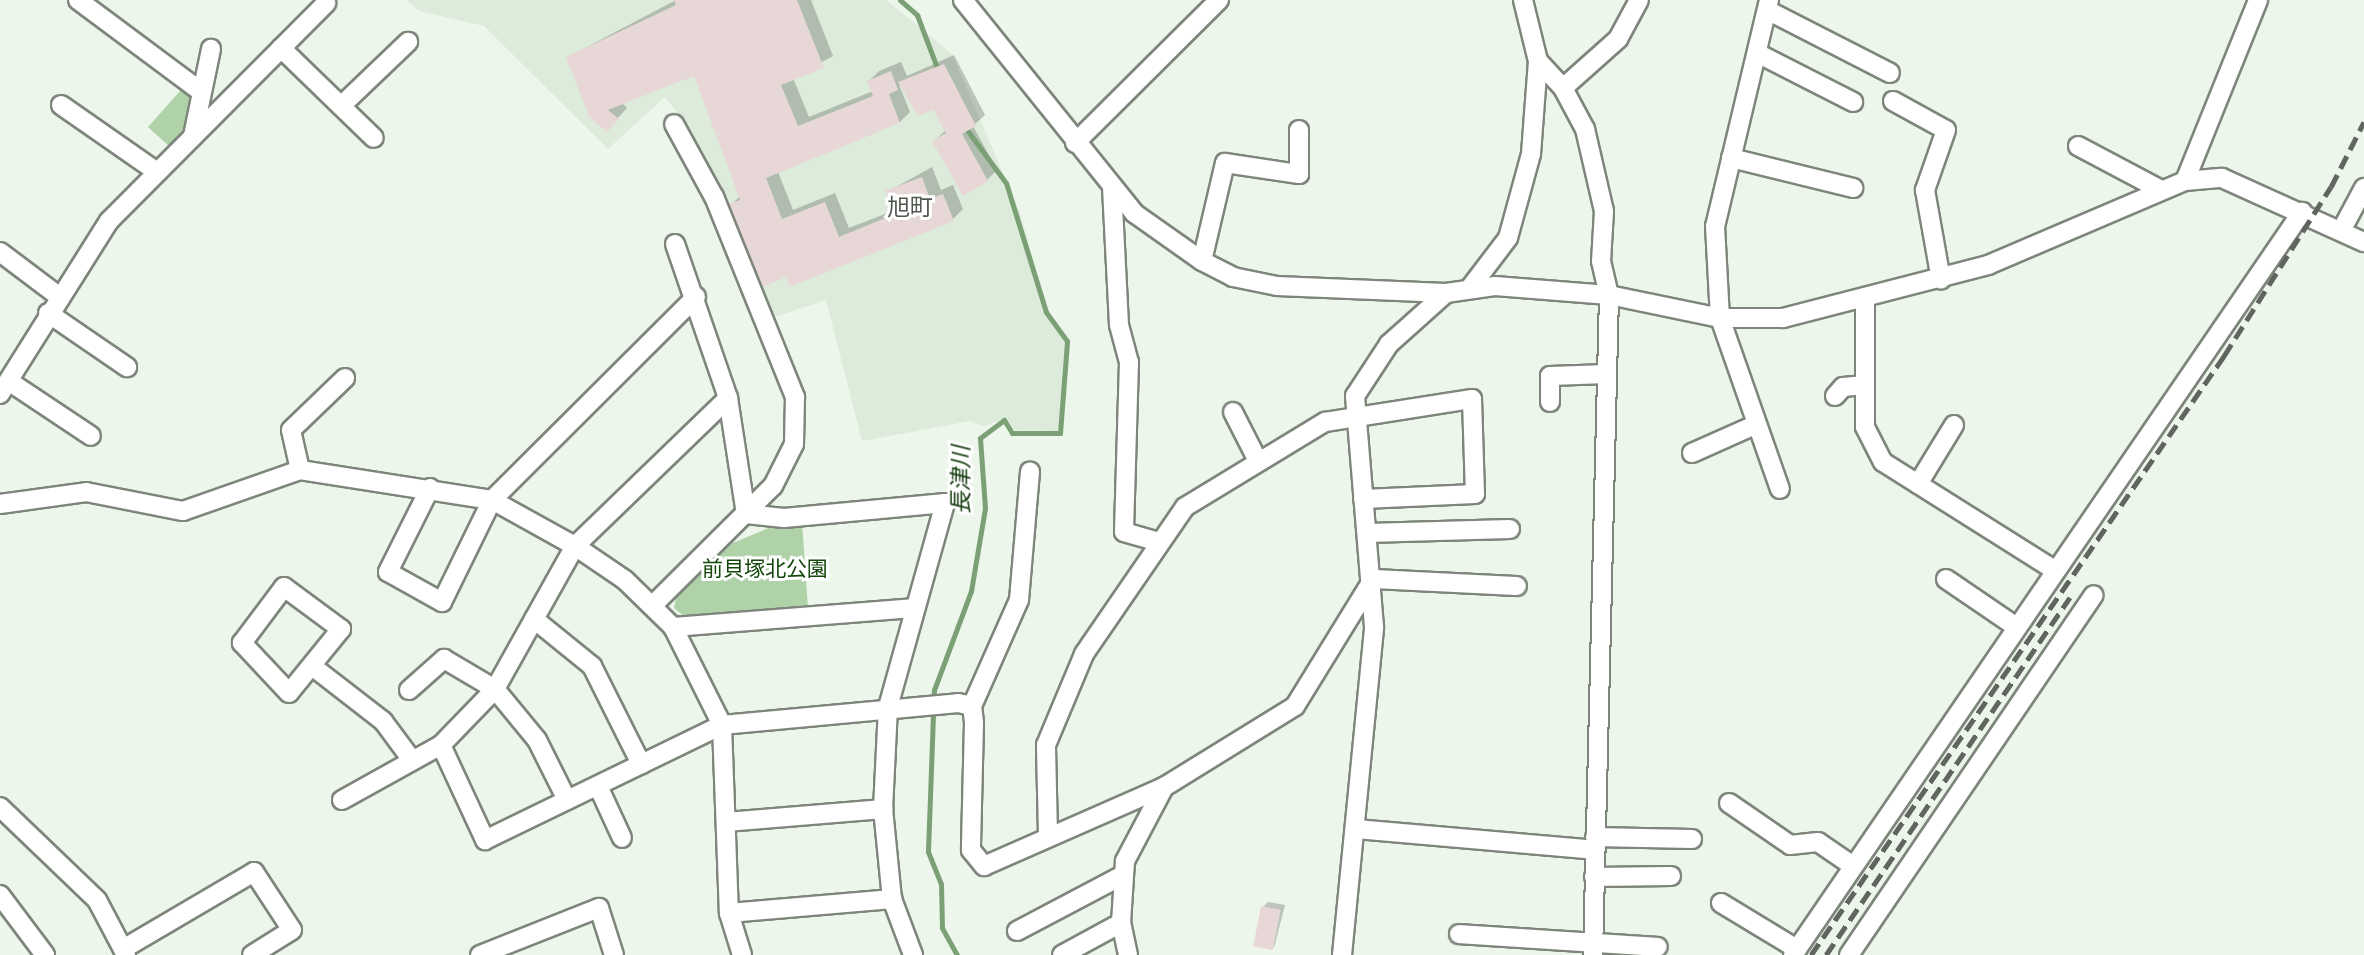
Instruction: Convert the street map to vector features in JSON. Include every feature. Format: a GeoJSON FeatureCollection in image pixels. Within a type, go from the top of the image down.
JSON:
{"type":"FeatureCollection","features":[{"type":"Feature","properties":{"kind":"street"},"geometry":{"type":"LineString","coordinates":[[78,0],[201,91]]}},
{"type":"Feature","properties":{"kind":"street"},"geometry":{"type":"LineString","coordinates":[[963,0],[1112,187],[1168,242],[1233,277],[1277,286],[1446,293],[1470,288],[1609,295],[1720,318],[1783,318],[1865,302],[1941,280],[2074,233],[2185,181],[2222,178],[2364,242]]}},
{"type":"Feature","properties":{"kind":"street"},"geometry":{"type":"LineString","coordinates":[[1075,143],[1219,0]]}},
{"type":"Feature","properties":{"kind":"street"},"geometry":{"type":"LineString","coordinates":[[1470,288],[1520,212],[1538,61],[1523,0]]}},
{"type":"Feature","properties":{"kind":"street"},"geometry":{"type":"LineString","coordinates":[[1563,88],[1618,39],[1639,0]]}},
{"type":"Feature","properties":{"kind":"street"},"geometry":{"type":"LineString","coordinates":[[2185,181],[2258,0]]}},
{"type":"Feature","properties":{"kind":"street"},"geometry":{"type":"LineString","coordinates":[[91,436],[5,388],[57,295],[109,221],[326,3]]}},
{"type":"Feature","properties":{"kind":"street"},"geometry":{"type":"LineString","coordinates":[[1780,489],[1720,318],[1715,226],[1768,5],[1890,73]]}},
{"type":"Feature","properties":{"kind":"street"},"geometry":{"type":"LineString","coordinates":[[341,106],[408,42]]}},
{"type":"Feature","properties":{"kind":"street"},"geometry":{"type":"LineString","coordinates":[[281,48],[374,138]]}},
{"type":"Feature","properties":{"kind":"street"},"geometry":{"type":"LineString","coordinates":[[193,136],[211,49]]}},
{"type":"Feature","properties":{"kind":"street"},"geometry":{"type":"LineString","coordinates":[[1757,53],[1853,102]]}},
{"type":"Feature","properties":{"kind":"street"},"geometry":{"type":"LineString","coordinates":[[1538,61],[1563,88],[1585,129],[1604,211],[1601,261],[1609,295],[1593,950]]}},
{"type":"Feature","properties":{"kind":"street"},"geometry":{"type":"LineString","coordinates":[[1893,101],[1946,130],[1925,190],[1941,280]]}},
{"type":"Feature","properties":{"kind":"street"},"geometry":{"type":"LineString","coordinates":[[61,105],[158,172]]}},
{"type":"Feature","properties":{"kind":"street"},"geometry":{"type":"LineString","coordinates":[[653,605],[773,486],[794,444],[795,397],[714,197],[674,124]]}},
{"type":"Feature","properties":{"kind":"street"},"geometry":{"type":"LineString","coordinates":[[1202,261],[1225,163],[1299,174],[1299,130]]}},
{"type":"Feature","properties":{"kind":"street"},"geometry":{"type":"LineString","coordinates":[[2078,146],[2161,190]]}},
{"type":"Feature","properties":{"kind":"street"},"geometry":{"type":"LineString","coordinates":[[1731,158],[1853,188]]}},
{"type":"Feature","properties":{"kind":"street"},"geometry":{"type":"LineString","coordinates":[[1112,187],[1119,325],[1129,362],[1125,532],[1158,542]]}},
{"type":"Feature","properties":{"kind":"street"},"geometry":{"type":"LineString","coordinates":[[2341,231],[2364,188]]}},
{"type":"Feature","properties":{"kind":"street"},"geometry":{"type":"LineString","coordinates":[[1721,902],[1795,952],[2053,569],[2302,212]]}},
{"type":"Feature","properties":{"kind":"street"},"geometry":{"type":"LineString","coordinates":[[675,244],[696,297],[728,398],[746,514]]}},
{"type":"Feature","properties":{"kind":"street"},"geometry":{"type":"LineString","coordinates":[[0,252],[57,295]]}},
{"type":"Feature","properties":{"kind":"street"},"geometry":{"type":"LineString","coordinates":[[1342,955],[1356,829],[1373,579],[1353,413],[1368,368],[1446,293]]}},
{"type":"Feature","properties":{"kind":"street"},"geometry":{"type":"LineString","coordinates":[[430,488],[388,572],[442,602],[492,500],[696,297]]}},
{"type":"Feature","properties":{"kind":"street"},"geometry":{"type":"LineString","coordinates":[[1865,302],[1866,427],[1883,462],[2053,569]]}},
{"type":"Feature","properties":{"kind":"street"},"geometry":{"type":"LineString","coordinates":[[48,313],[127,367]]}},
{"type":"Feature","properties":{"kind":"street"},"geometry":{"type":"LineString","coordinates":[[1550,402],[1550,376],[1607,374]]}},
{"type":"Feature","properties":{"kind":"street"},"geometry":{"type":"LineString","coordinates":[[300,470],[290,430],[345,378]]}},
{"type":"Feature","properties":{"kind":"street"},"geometry":{"type":"LineString","coordinates":[[1835,396],[1843,387],[1865,386]]}},
{"type":"Feature","properties":{"kind":"street"},"geometry":{"type":"LineString","coordinates":[[342,800],[440,745],[495,689],[575,546],[728,398]]}},
{"type":"Feature","properties":{"kind":"street"},"geometry":{"type":"LineString","coordinates":[[1048,835],[1046,745],[1084,654],[1158,542],[1185,508],[1258,461],[1353,413],[1472,399],[1475,494],[1363,499]]}},
{"type":"Feature","properties":{"kind":"street"},"geometry":{"type":"LineString","coordinates":[[1233,412],[1258,461]]}},
{"type":"Feature","properties":{"kind":"street"},"geometry":{"type":"LineString","coordinates":[[1692,453],[1757,424]]}},
{"type":"Feature","properties":{"kind":"street"},"geometry":{"type":"LineString","coordinates":[[1918,484],[1954,425]]}},
{"type":"Feature","properties":{"kind":"street"},"geometry":{"type":"LineString","coordinates":[[0,504],[86,492],[183,510],[300,470],[430,488],[492,500],[575,546],[653,605],[673,627],[722,725],[729,913],[742,955]]}},
{"type":"Feature","properties":{"kind":"street"},"geometry":{"type":"LineString","coordinates":[[1030,471],[1019,600],[972,706],[975,862],[984,866],[1048,835],[1164,787],[1295,706],[1373,579]]}},
{"type":"Feature","properties":{"kind":"street"},"geometry":{"type":"LineString","coordinates":[[746,514],[784,517],[945,503],[913,608],[888,707],[883,809],[892,899],[913,955]]}},
{"type":"Feature","properties":{"kind":"street"},"geometry":{"type":"LineString","coordinates":[[1367,533],[1510,529]]}},
{"type":"Feature","properties":{"kind":"street"},"geometry":{"type":"LineString","coordinates":[[1373,579],[1517,586]]}},
{"type":"Feature","properties":{"kind":"street"},"geometry":{"type":"LineString","coordinates":[[1946,579],[2015,626]]}},
{"type":"Feature","properties":{"kind":"street"},"geometry":{"type":"LineString","coordinates":[[284,587],[341,629],[312,666],[289,693],[242,643],[284,587]]}},
{"type":"Feature","properties":{"kind":"street"},"geometry":{"type":"LineString","coordinates":[[1849,955],[2094,595]]}},
{"type":"Feature","properties":{"kind":"street"},"geometry":{"type":"LineString","coordinates":[[673,627],[913,608]]}},
{"type":"Feature","properties":{"kind":"street"},"geometry":{"type":"LineString","coordinates":[[534,619],[592,666],[641,764]]}},
{"type":"Feature","properties":{"kind":"street"},"geometry":{"type":"LineString","coordinates":[[410,691],[444,659],[495,689],[537,740],[567,800]]}},
{"type":"Feature","properties":{"kind":"street"},"geometry":{"type":"LineString","coordinates":[[312,666],[383,721],[412,760]]}},
{"type":"Feature","properties":{"kind":"street"},"geometry":{"type":"LineString","coordinates":[[440,745],[485,840],[722,725],[888,707],[972,706]]}},
{"type":"Feature","properties":{"kind":"street"},"geometry":{"type":"LineString","coordinates":[[598,786],[622,838]]}},
{"type":"Feature","properties":{"kind":"street"},"geometry":{"type":"LineString","coordinates":[[1128,955],[1121,923],[1122,875],[1164,787]]}},
{"type":"Feature","properties":{"kind":"street"},"geometry":{"type":"LineString","coordinates":[[1729,803],[1790,845],[1818,842],[1853,866]]}},
{"type":"Feature","properties":{"kind":"street"},"geometry":{"type":"LineString","coordinates":[[0,807],[97,900],[125,952],[254,872],[292,930],[253,955]]}},
{"type":"Feature","properties":{"kind":"street"},"geometry":{"type":"LineString","coordinates":[[726,822],[883,809]]}},
{"type":"Feature","properties":{"kind":"street"},"geometry":{"type":"LineString","coordinates":[[1356,829],[1594,844],[1692,839]]}},
{"type":"Feature","properties":{"kind":"street"},"geometry":{"type":"LineString","coordinates":[[1017,931],[1122,875]]}},
{"type":"Feature","properties":{"kind":"street"},"geometry":{"type":"LineString","coordinates":[[1594,877],[1671,876]]}},
{"type":"Feature","properties":{"kind":"street"},"geometry":{"type":"LineString","coordinates":[[0,895],[45,955]]}},
{"type":"Feature","properties":{"kind":"street"},"geometry":{"type":"LineString","coordinates":[[729,913],[892,899]]}},
{"type":"Feature","properties":{"kind":"street"},"geometry":{"type":"LineString","coordinates":[[480,955],[599,908],[614,955]]}},
{"type":"Feature","properties":{"kind":"street"},"geometry":{"type":"LineString","coordinates":[[1062,955],[1121,923]]}},
{"type":"Feature","properties":{"kind":"street"},"geometry":{"type":"LineString","coordinates":[[1459,934],[1593,950],[1658,947]]}},
{"type":"Feature","properties":{"kind":"shaded area"},"geometry":{"type":"Polygon","coordinates":[[[407,0],[886,0],[952,54],[1020,213],[1048,313],[1070,345],[1065,351],[1063,425],[1058,431],[1015,430],[1005,419],[984,426],[970,421],[862,441],[826,300],[768,319],[691,130],[665,97],[608,149],[484,26],[419,11],[407,0]]]}},
{"type":"Feature","properties":{"kind":"green space"},"geometry":{"type":"Polygon","coordinates":[[[181,90],[191,98],[185,128],[169,146],[148,127],[181,90]]]}},
{"type":"Feature","properties":{"kind":"green space","name":"前貝塚北公園"},"geometry":{"type":"Polygon","coordinates":[[[802,522],[808,608],[686,618],[674,608],[677,593],[728,545],[778,524],[802,522]]]}},
{"type":"Feature","properties":{"kind":"building"},"geometry":{"type":"Polygon","coordinates":[[[674,0],[797,0],[824,68],[781,85],[798,126],[873,96],[867,81],[891,71],[898,90],[889,94],[900,123],[766,178],[782,219],[825,202],[839,237],[895,214],[885,191],[922,177],[930,199],[943,194],[954,221],[790,287],[786,277],[763,287],[729,204],[740,200],[694,76],[608,110],[619,119],[607,132],[589,117],[566,57],[676,5],[674,0]]]}},
{"type":"Feature","properties":{"kind":"building"},"geometry":{"type":"Polygon","coordinates":[[[944,64],[976,126],[962,134],[988,181],[963,196],[932,141],[946,133],[933,110],[918,116],[898,82],[944,64]]]}},
{"type":"Feature","properties":{"kind":"building"},"geometry":{"type":"Polygon","coordinates":[[[1261,906],[1281,910],[1273,950],[1253,946],[1261,906]]]}},
{"type":"Feature","properties":{"kind":"waterway","name":"長津川"},"geometry":{"type":"LineString","coordinates":[[900,0],[917,15],[939,73]]}},
{"type":"Feature","properties":{"kind":"waterway","name":"長津川"},"geometry":{"type":"LineString","coordinates":[[957,955],[942,928],[941,884],[928,851],[934,690],[971,591],[985,508],[980,438],[1004,420],[1012,433],[1060,433],[1067,341],[1046,312],[1006,183],[964,126]]}},
{"type":"Feature","properties":{"kind":"railway"},"geometry":{"type":"LineString","coordinates":[[1811,955],[2224,356],[2331,187],[2364,122]]}},
{"type":"Feature","properties":{"kind":"railway"},"geometry":{"type":"LineString","coordinates":[[1826,955],[2070,597]]}},
{"type":"Feature","properties":{"kind":"district","name":"旭町"},"geometry":{"type":"Point","coordinates":[910,210]}}]}
